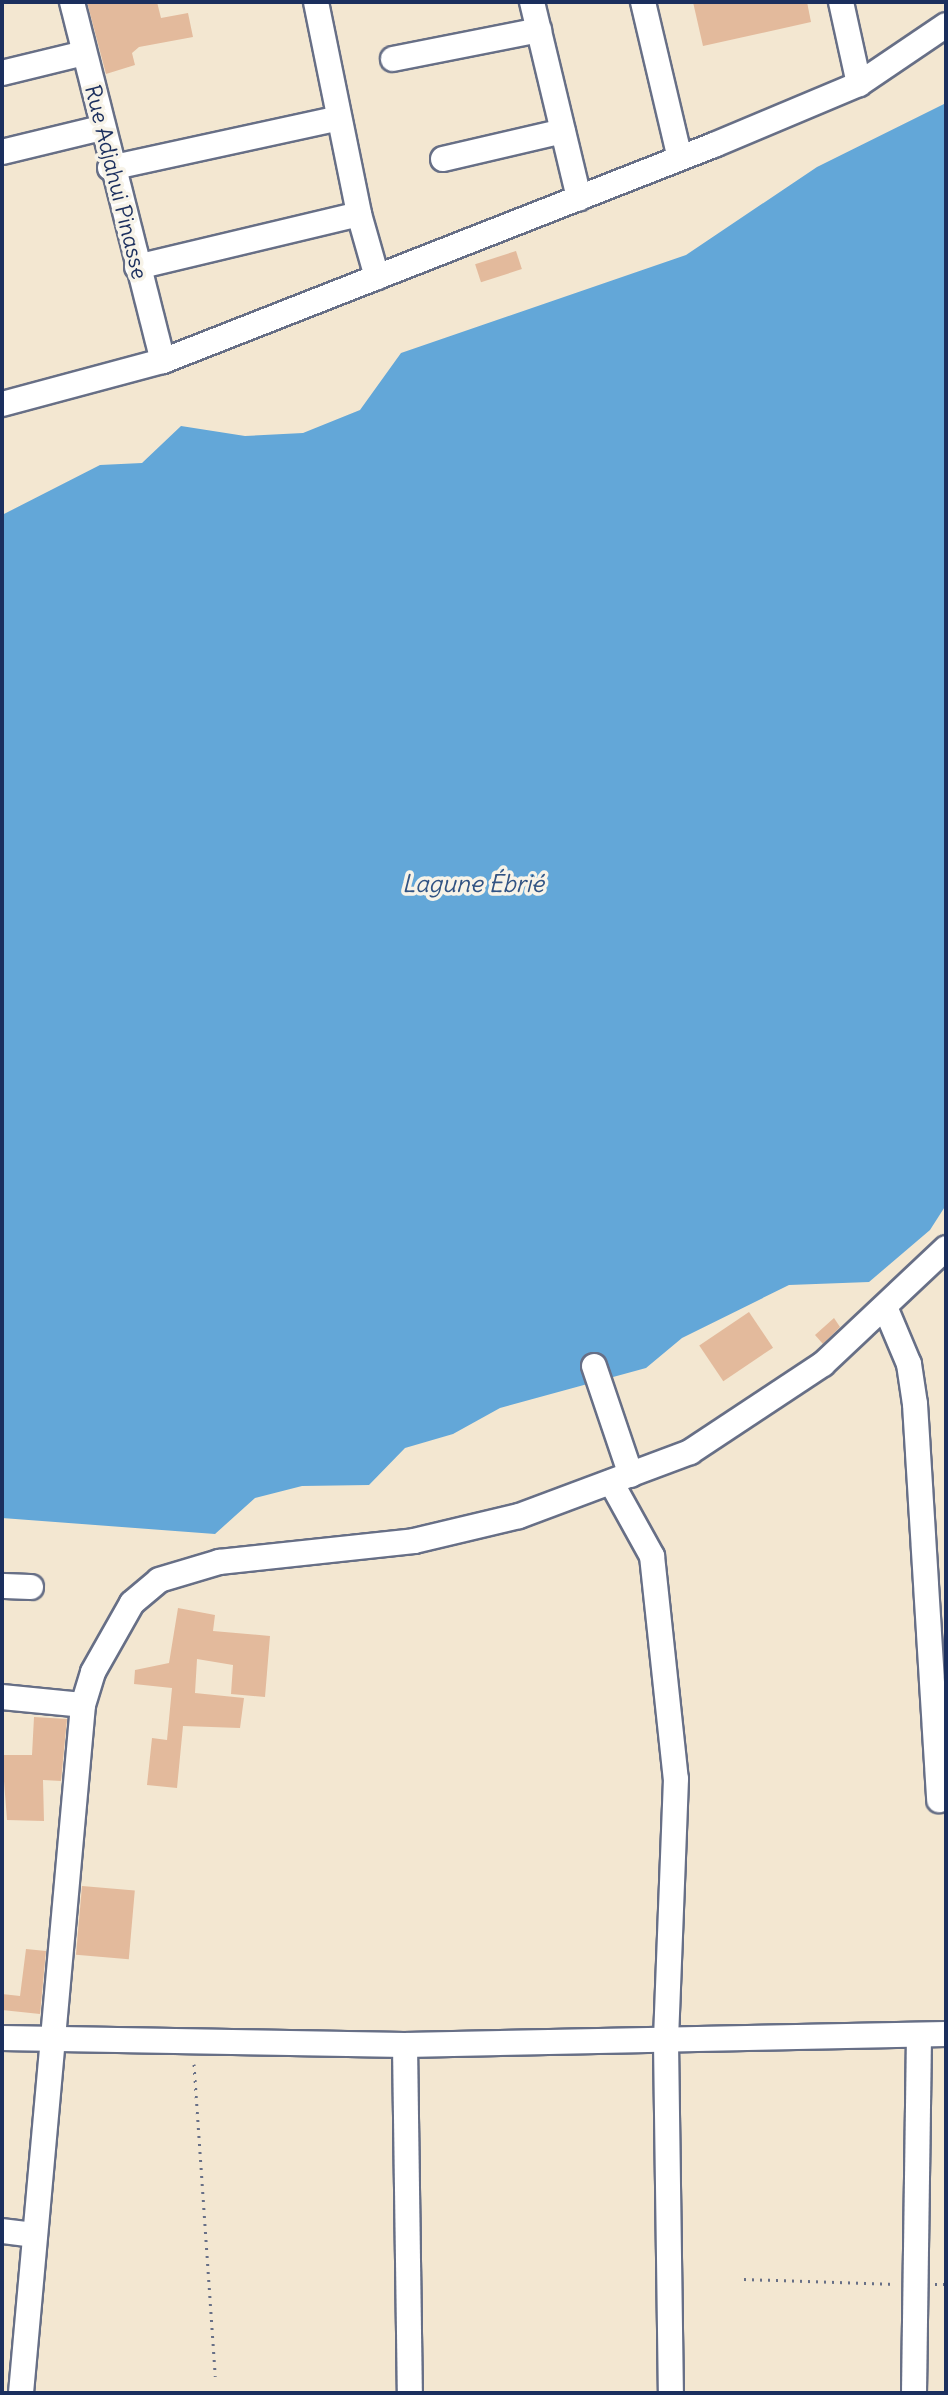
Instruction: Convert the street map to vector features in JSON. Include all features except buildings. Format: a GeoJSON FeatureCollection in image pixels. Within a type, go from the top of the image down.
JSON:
{"type":"FeatureCollection","features":[{"type":"Feature","properties":{"kind":"street","name":"Rue Adjahui Pinasse"},"geometry":{"type":"LineString","coordinates":[[72,2],[110,168],[163,361]]}},
{"type":"Feature","properties":{"kind":"street"},"geometry":{"type":"LineString","coordinates":[[316,2],[359,214],[377,277]]}},
{"type":"Feature","properties":{"kind":"street"},"geometry":{"type":"LineString","coordinates":[[532,2],[579,198]]}},
{"type":"Feature","properties":{"kind":"street"},"geometry":{"type":"LineString","coordinates":[[643,2],[680,158]]}},
{"type":"Feature","properties":{"kind":"street"},"geometry":{"type":"LineString","coordinates":[[841,2],[859,84]]}},
{"type":"Feature","properties":{"kind":"street"},"geometry":{"type":"LineString","coordinates":[[2,404],[163,361],[680,158],[859,84],[946,25],[941,2]]}},
{"type":"Feature","properties":{"kind":"street"},"geometry":{"type":"LineString","coordinates":[[393,59],[539,30]]}},
{"type":"Feature","properties":{"kind":"street"},"geometry":{"type":"LineString","coordinates":[[2,73],[84,53]]}},
{"type":"Feature","properties":{"kind":"street"},"geometry":{"type":"LineString","coordinates":[[110,168],[339,118]]}},
{"type":"Feature","properties":{"kind":"street"},"geometry":{"type":"LineString","coordinates":[[2,152],[101,128]]}},
{"type":"Feature","properties":{"kind":"street"},"geometry":{"type":"LineString","coordinates":[[443,159],[563,131]]}},
{"type":"Feature","properties":{"kind":"street"},"geometry":{"type":"LineString","coordinates":[[137,267],[359,214]]}},
{"type":"Feature","properties":{"kind":"street"},"geometry":{"type":"LineString","coordinates":[[21,2393],[83,1705],[110,1637],[132,1603],[159,1580],[240,1558],[414,1541],[519,1516],[690,1452],[767,1407],[885,1307],[946,1248]]}},
{"type":"Feature","properties":{"kind":"street"},"geometry":{"type":"LineString","coordinates":[[885,1307],[909,1364],[915,1404],[939,1800]]}},
{"type":"Feature","properties":{"kind":"street"},"geometry":{"type":"LineString","coordinates":[[594,1366],[621,1479],[652,1556],[666,1667],[677,1846],[666,2042],[671,2393]]}},
{"type":"Feature","properties":{"kind":"street"},"geometry":{"type":"LineString","coordinates":[[2,1586],[31,1587]]}},
{"type":"Feature","properties":{"kind":"street"},"geometry":{"type":"LineString","coordinates":[[2,1697],[83,1705]]}},
{"type":"Feature","properties":{"kind":"street"},"geometry":{"type":"LineString","coordinates":[[2,2038],[191,2044],[405,2045],[946,2034]]}},
{"type":"Feature","properties":{"kind":"street"},"geometry":{"type":"LineString","coordinates":[[914,2393],[912,2284],[919,2036]]}},
{"type":"Feature","properties":{"kind":"street"},"geometry":{"type":"LineString","coordinates":[[405,2045],[410,2393]]}},
{"type":"Feature","properties":{"kind":"street"},"geometry":{"type":"LineString","coordinates":[[2,2231],[35,2235]]}},
{"type":"Feature","properties":{"kind":"path"},"geometry":{"type":"LineString","coordinates":[[191,2044],[215,2376]]}},
{"type":"Feature","properties":{"kind":"path"},"geometry":{"type":"LineString","coordinates":[[744,2279],[946,2284]]}},
{"type":"Feature","properties":{"kind":"water","name":"Lagune Ébrié"},"geometry":{"type":"Polygon","coordinates":[[[946,103],[946,1205],[930,1230],[869,1282],[789,1285],[682,1338],[646,1368],[500,1408],[453,1434],[405,1448],[369,1485],[302,1486],[255,1498],[215,1534],[2,1518],[2,515],[100,465],[142,463],[181,426],[245,436],[303,433],[360,410],[401,353],[686,255],[817,167],[946,103]]]}}]}
